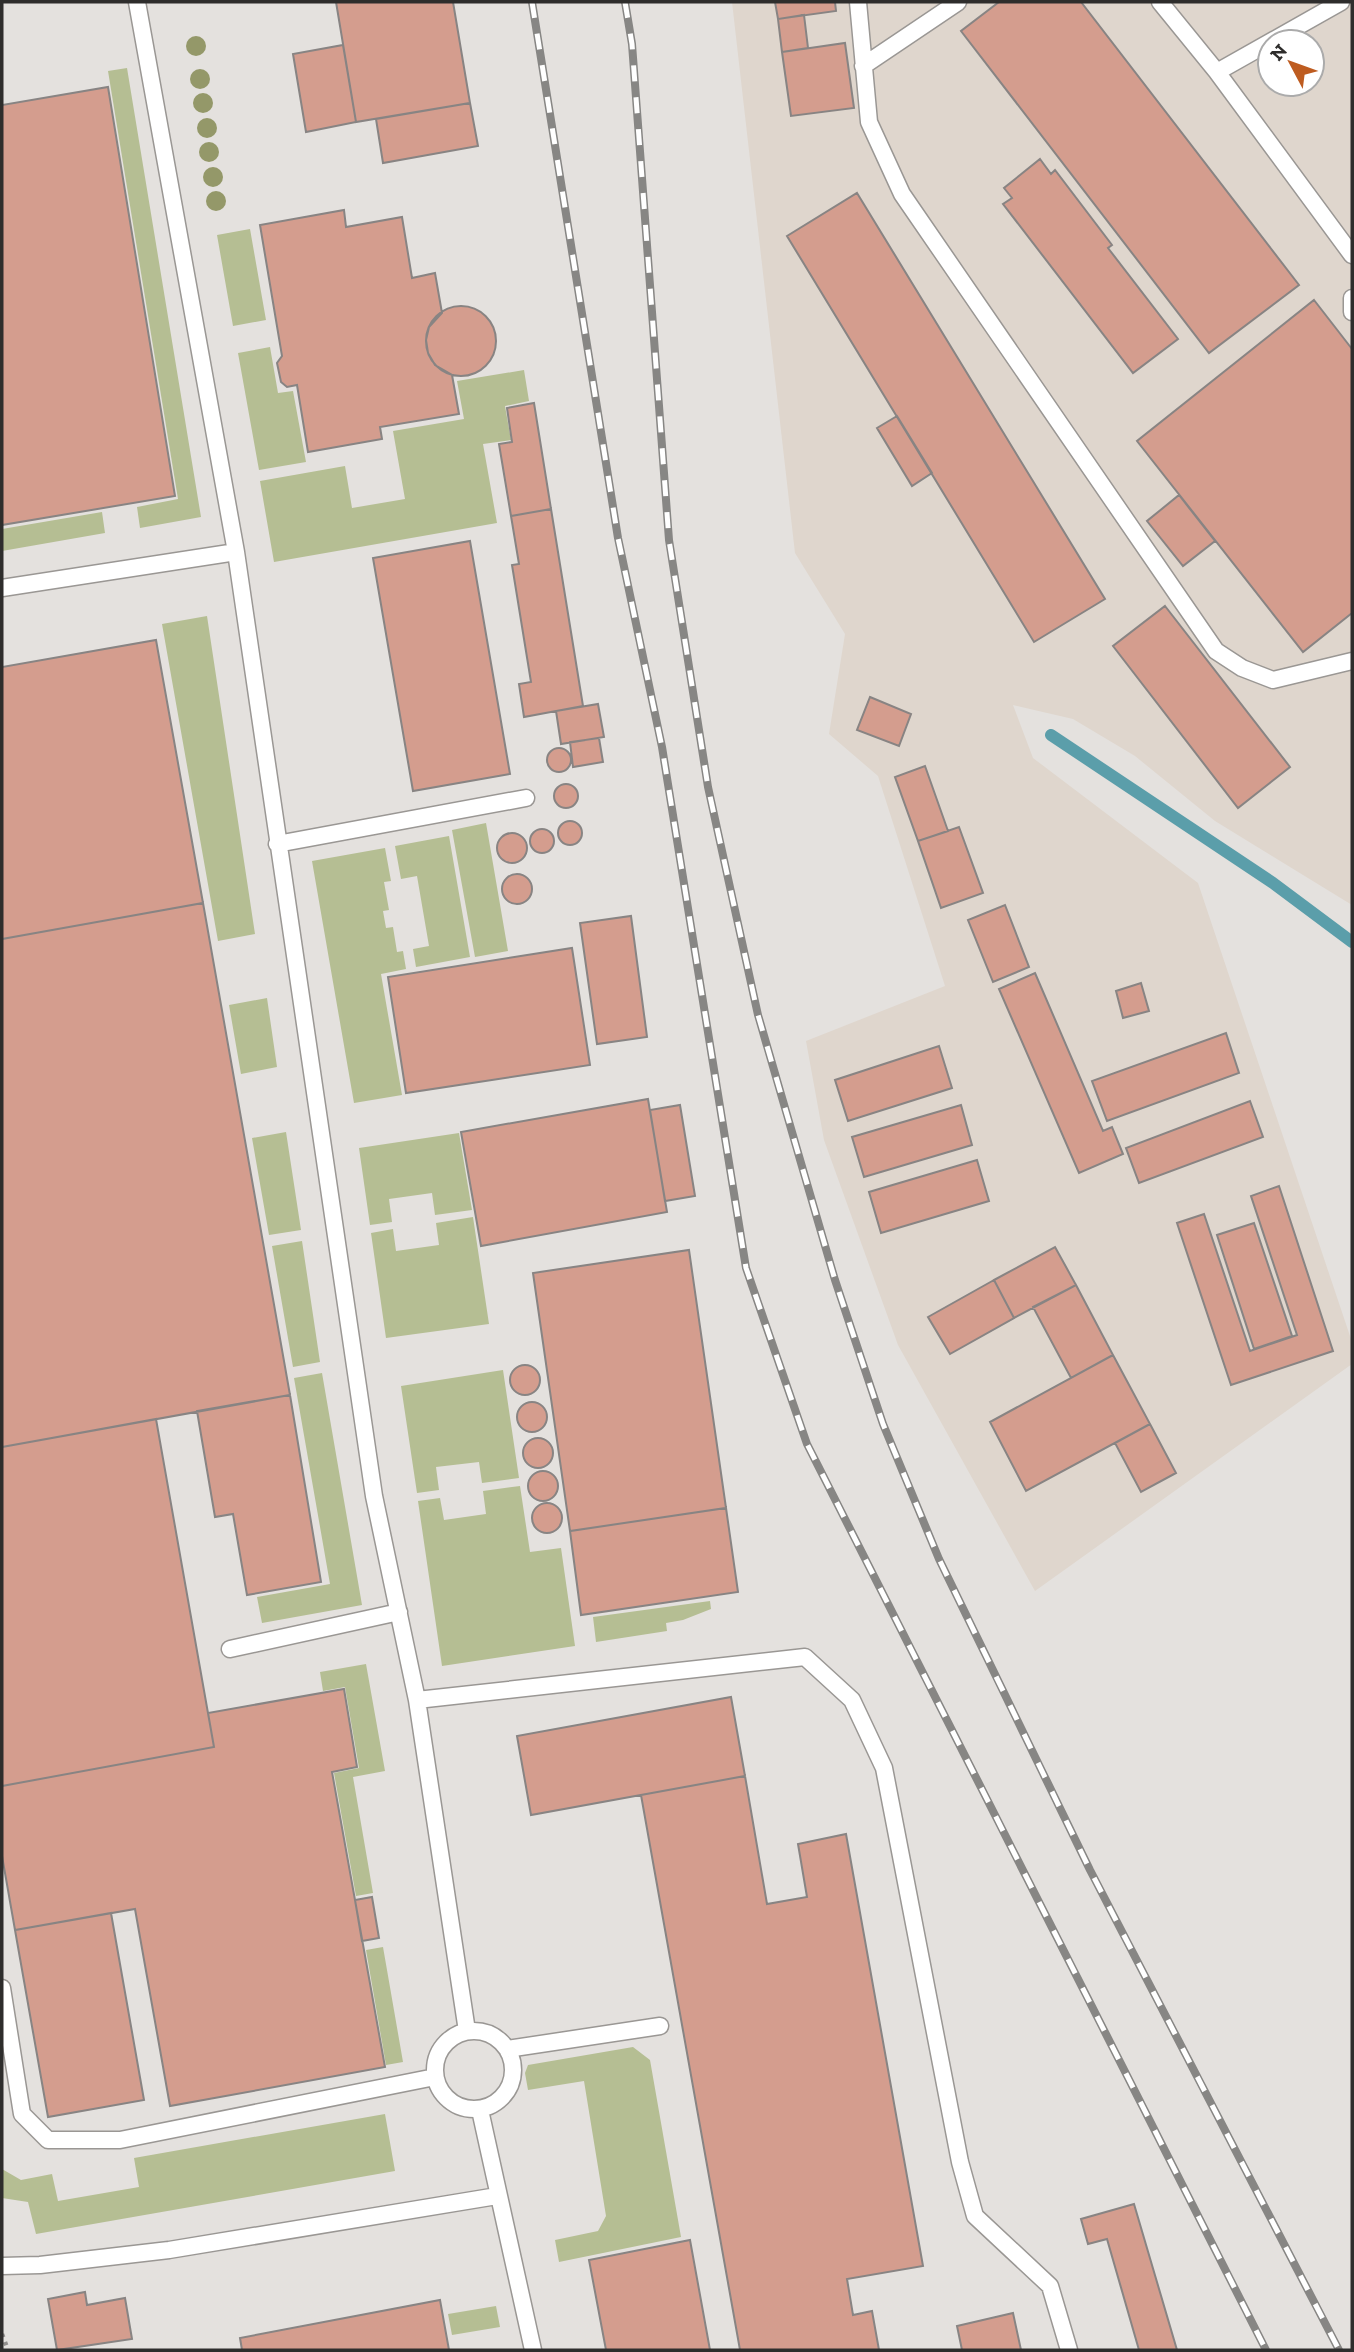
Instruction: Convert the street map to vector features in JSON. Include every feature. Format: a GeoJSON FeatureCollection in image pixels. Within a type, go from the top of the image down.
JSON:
{"type":"FeatureCollection","features":[{"type":"Feature","properties":{"kind":"lane"},"geometry":{"type":"LineString","coordinates":[[137,2],[236,552],[374,1496],[417,1700],[467,2031]]}},
{"type":"Feature","properties":{"kind":"lane"},"geometry":{"type":"LineString","coordinates":[[858,2],[869,122],[902,194],[1216,651],[1242,668],[1273,680],[1352,661]]}},
{"type":"Feature","properties":{"kind":"lane"},"geometry":{"type":"LineString","coordinates":[[863,66],[958,2]]}},
{"type":"Feature","properties":{"kind":"lane"},"geometry":{"type":"LineString","coordinates":[[1160,2],[1217,72],[1352,255]]}},
{"type":"Feature","properties":{"kind":"lane"},"geometry":{"type":"LineString","coordinates":[[1217,72],[1341,2]]}},
{"type":"Feature","properties":{"kind":"lane"},"geometry":{"type":"LineString","coordinates":[[1352,298],[1352,312]]}},
{"type":"Feature","properties":{"kind":"lane"},"geometry":{"type":"LineString","coordinates":[[2,588],[236,552]]}},
{"type":"Feature","properties":{"kind":"lane"},"geometry":{"type":"LineString","coordinates":[[277,844],[526,798]]}},
{"type":"Feature","properties":{"kind":"lane"},"geometry":{"type":"LineString","coordinates":[[230,1649],[399,1612]]}},
{"type":"Feature","properties":{"kind":"lane"},"geometry":{"type":"LineString","coordinates":[[417,1700],[805,1657],[852,1700],[884,1768],[960,2162],[975,2216],[1050,2286],[1069,2350]]}},
{"type":"Feature","properties":{"kind":"lane"},"geometry":{"type":"LineString","coordinates":[[2,1988],[22,2114],[48,2140],[120,2140],[435,2077]]}},
{"type":"Feature","properties":{"kind":"lane"},"geometry":{"type":"LineString","coordinates":[[507,2049],[660,2026]]}},
{"type":"Feature","properties":{"kind":"lane"},"geometry":{"type":"LineString","coordinates":[[467,2031],[482,2032],[497,2038],[507,2049],[513,2063],[512,2079],[506,2093],[495,2104],[480,2110],[465,2109],[450,2103],[440,2092],[435,2077],[435,2062],[441,2047],[453,2037],[467,2031]]}},
{"type":"Feature","properties":{"kind":"lane"},"geometry":{"type":"LineString","coordinates":[[480,2110],[533,2350]]}},
{"type":"Feature","properties":{"kind":"lane"},"geometry":{"type":"LineString","coordinates":[[2,2266],[40,2265],[169,2250],[497,2196]]}},
{"type":"Feature","properties":{"kind":"path"},"geometry":{"type":"LineString","coordinates":[[2,2334],[8,2350]]}},
{"type":"Feature","properties":{"kind":"shaded area"},"geometry":{"type":"Polygon","coordinates":[[[732,2],[1352,2],[1352,905],[1215,821],[1135,756],[1073,719],[1013,705],[1033,758],[1198,883],[1352,1342],[1352,1364],[1035,1591],[898,1345],[824,1140],[806,1041],[945,986],[878,776],[829,734],[845,634],[795,553],[732,2]]]}},
{"type":"Feature","properties":{"kind":"green space"},"geometry":{"type":"Polygon","coordinates":[[[127,68],[201,517],[140,528],[137,507],[178,499],[108,71],[127,68]]]}},
{"type":"Feature","properties":{"kind":"green space"},"geometry":{"type":"Polygon","coordinates":[[[250,229],[266,320],[233,326],[217,235],[250,229]]]}},
{"type":"Feature","properties":{"kind":"green space"},"geometry":{"type":"Polygon","coordinates":[[[270,347],[278,393],[293,391],[306,462],[259,470],[238,353],[270,347]]]}},
{"type":"Feature","properties":{"kind":"green space"},"geometry":{"type":"Polygon","coordinates":[[[524,370],[529,401],[505,406],[511,440],[483,444],[497,523],[274,562],[260,481],[345,466],[352,508],[405,499],[393,431],[464,419],[457,381],[524,370]]]}},
{"type":"Feature","properties":{"kind":"green space"},"geometry":{"type":"Polygon","coordinates":[[[102,512],[105,533],[2,551],[2,529],[102,512]]]}},
{"type":"Feature","properties":{"kind":"green space"},"geometry":{"type":"Polygon","coordinates":[[[207,616],[255,934],[218,941],[162,624],[207,616]]]}},
{"type":"Feature","properties":{"kind":"green space"},"geometry":{"type":"Polygon","coordinates":[[[486,823],[508,951],[475,957],[452,830],[486,823]]]}},
{"type":"Feature","properties":{"kind":"green space"},"geometry":{"type":"Polygon","coordinates":[[[449,836],[470,957],[416,967],[413,949],[429,946],[417,876],[401,879],[395,846],[449,836]]]}},
{"type":"Feature","properties":{"kind":"green space"},"geometry":{"type":"Polygon","coordinates":[[[385,848],[391,881],[384,882],[389,910],[383,911],[386,928],[393,927],[397,952],[403,951],[406,969],[381,974],[402,1095],[354,1103],[312,861],[385,848]]]}},
{"type":"Feature","properties":{"kind":"green space"},"geometry":{"type":"Polygon","coordinates":[[[267,998],[277,1067],[241,1074],[229,1005],[267,998]]]}},
{"type":"Feature","properties":{"kind":"green space"},"geometry":{"type":"Polygon","coordinates":[[[286,1132],[301,1230],[269,1235],[252,1138],[286,1132]]]}},
{"type":"Feature","properties":{"kind":"green space"},"geometry":{"type":"Polygon","coordinates":[[[459,1133],[472,1210],[435,1215],[432,1193],[389,1199],[392,1222],[370,1225],[359,1148],[459,1133]]]}},
{"type":"Feature","properties":{"kind":"green space"},"geometry":{"type":"Polygon","coordinates":[[[473,1217],[489,1324],[386,1338],[371,1233],[393,1229],[396,1251],[439,1245],[436,1223],[473,1217]]]}},
{"type":"Feature","properties":{"kind":"green space"},"geometry":{"type":"Polygon","coordinates":[[[302,1241],[320,1362],[293,1367],[272,1246],[302,1241]]]}},
{"type":"Feature","properties":{"kind":"green space"},"geometry":{"type":"Polygon","coordinates":[[[503,1370],[519,1478],[482,1483],[479,1462],[436,1467],[439,1490],[417,1493],[401,1386],[503,1370]]]}},
{"type":"Feature","properties":{"kind":"green space"},"geometry":{"type":"Polygon","coordinates":[[[322,1373],[362,1605],[262,1623],[257,1597],[330,1584],[294,1378],[322,1373]]]}},
{"type":"Feature","properties":{"kind":"green space"},"geometry":{"type":"Polygon","coordinates":[[[520,1486],[530,1552],[561,1548],[575,1646],[442,1666],[418,1501],[440,1498],[444,1520],[486,1514],[483,1491],[520,1486]]]}},
{"type":"Feature","properties":{"kind":"green space"},"geometry":{"type":"Polygon","coordinates":[[[710,1601],[711,1609],[683,1620],[666,1623],[667,1631],[596,1642],[593,1617],[710,1601]]]}},
{"type":"Feature","properties":{"kind":"green space"},"geometry":{"type":"Polygon","coordinates":[[[366,1664],[385,1771],[353,1777],[373,1893],[356,1896],[334,1773],[359,1768],[345,1687],[323,1691],[320,1672],[366,1664]]]}},
{"type":"Feature","properties":{"kind":"green space"},"geometry":{"type":"Polygon","coordinates":[[[383,1947],[403,2062],[386,2065],[366,1950],[383,1947]]]}},
{"type":"Feature","properties":{"kind":"green space"},"geometry":{"type":"Polygon","coordinates":[[[633,2047],[650,2060],[681,2237],[559,2262],[555,2240],[598,2231],[606,2216],[584,2081],[528,2090],[525,2073],[528,2065],[633,2047]]]}},
{"type":"Feature","properties":{"kind":"green space"},"geometry":{"type":"Polygon","coordinates":[[[385,2114],[395,2171],[36,2234],[28,2202],[2,2198],[2,2169],[21,2180],[52,2174],[58,2201],[139,2187],[134,2158],[385,2114]]]}},
{"type":"Feature","properties":{"kind":"green space"},"geometry":{"type":"Polygon","coordinates":[[[496,2306],[500,2327],[452,2335],[448,2314],[496,2306]]]}},
{"type":"Feature","properties":{"kind":"building"},"geometry":{"type":"Polygon","coordinates":[[[336,2],[453,2],[470,103],[356,122],[336,2]]]}},
{"type":"Feature","properties":{"kind":"building"},"geometry":{"type":"Polygon","coordinates":[[[775,2],[835,2],[836,11],[778,19],[775,2]]]}},
{"type":"Feature","properties":{"kind":"building"},"geometry":{"type":"Polygon","coordinates":[[[999,2],[1081,2],[1299,285],[1209,353],[961,31],[999,2]]]}},
{"type":"Feature","properties":{"kind":"building"},"geometry":{"type":"Polygon","coordinates":[[[804,15],[808,48],[782,52],[778,19],[804,15]]]}},
{"type":"Feature","properties":{"kind":"building"},"geometry":{"type":"Polygon","coordinates":[[[845,43],[854,108],[791,116],[782,52],[845,43]]]}},
{"type":"Feature","properties":{"kind":"building"},"geometry":{"type":"Polygon","coordinates":[[[343,45],[356,122],[306,132],[293,54],[343,45]]]}},
{"type":"Feature","properties":{"kind":"building"},"geometry":{"type":"Polygon","coordinates":[[[108,87],[175,496],[2,525],[2,105],[108,87]]]}},
{"type":"Feature","properties":{"kind":"building"},"geometry":{"type":"Polygon","coordinates":[[[470,103],[478,146],[383,163],[376,119],[470,103]]]}},
{"type":"Feature","properties":{"kind":"building"},"geometry":{"type":"Polygon","coordinates":[[[1040,159],[1051,174],[1055,170],[1112,245],[1108,248],[1178,339],[1133,373],[1003,204],[1012,198],[1004,188],[1040,159]]]}},
{"type":"Feature","properties":{"kind":"building"},"geometry":{"type":"Polygon","coordinates":[[[857,193],[1105,599],[1034,642],[787,236],[857,193]]]}},
{"type":"Feature","properties":{"kind":"building"},"geometry":{"type":"Polygon","coordinates":[[[344,210],[346,227],[402,217],[412,278],[435,273],[442,313],[429,327],[426,340],[428,353],[435,365],[452,375],[459,414],[380,427],[382,439],[308,452],[297,385],[287,387],[281,382],[277,363],[282,356],[260,225],[344,210]]]}},
{"type":"Feature","properties":{"kind":"building"},"geometry":{"type":"Polygon","coordinates":[[[1314,300],[1352,349],[1352,613],[1303,652],[1137,441],[1314,300]]]}},
{"type":"Feature","properties":{"kind":"building"},"geometry":{"type":"Polygon","coordinates":[[[461,306],[486,316],[496,341],[486,366],[461,376],[436,366],[426,341],[436,316],[461,306]]]}},
{"type":"Feature","properties":{"kind":"building"},"geometry":{"type":"Polygon","coordinates":[[[534,403],[551,509],[511,516],[499,444],[512,442],[507,408],[534,403]]]}},
{"type":"Feature","properties":{"kind":"building"},"geometry":{"type":"Polygon","coordinates":[[[897,416],[932,473],[912,486],[877,428],[897,416]]]}},
{"type":"Feature","properties":{"kind":"building"},"geometry":{"type":"Polygon","coordinates":[[[1179,495],[1215,541],[1183,566],[1147,521],[1179,495]]]}},
{"type":"Feature","properties":{"kind":"building"},"geometry":{"type":"Polygon","coordinates":[[[551,509],[583,706],[524,717],[519,684],[531,682],[512,565],[519,564],[511,516],[551,509]]]}},
{"type":"Feature","properties":{"kind":"building"},"geometry":{"type":"Polygon","coordinates":[[[470,541],[510,774],[413,791],[373,558],[470,541]]]}},
{"type":"Feature","properties":{"kind":"building"},"geometry":{"type":"Polygon","coordinates":[[[1165,606],[1290,767],[1238,808],[1113,646],[1165,606]]]}},
{"type":"Feature","properties":{"kind":"building"},"geometry":{"type":"Polygon","coordinates":[[[156,640],[203,903],[2,939],[2,667],[156,640]]]}},
{"type":"Feature","properties":{"kind":"building"},"geometry":{"type":"Polygon","coordinates":[[[870,697],[911,714],[899,746],[857,730],[870,697]]]}},
{"type":"Feature","properties":{"kind":"building"},"geometry":{"type":"Polygon","coordinates":[[[598,704],[604,737],[561,744],[556,711],[598,704]]]}},
{"type":"Feature","properties":{"kind":"building"},"geometry":{"type":"Polygon","coordinates":[[[599,738],[603,762],[573,767],[570,742],[599,738]]]}},
{"type":"Feature","properties":{"kind":"building"},"geometry":{"type":"Polygon","coordinates":[[[559,748],[567,752],[571,760],[567,768],[559,772],[551,768],[547,760],[551,752],[559,748]]]}},
{"type":"Feature","properties":{"kind":"building"},"geometry":{"type":"Polygon","coordinates":[[[925,766],[948,831],[918,841],[895,777],[925,766]]]}},
{"type":"Feature","properties":{"kind":"building"},"geometry":{"type":"Polygon","coordinates":[[[566,784],[574,788],[578,796],[574,804],[566,808],[558,804],[554,796],[558,788],[566,784]]]}},
{"type":"Feature","properties":{"kind":"building"},"geometry":{"type":"Polygon","coordinates":[[[570,821],[578,825],[582,833],[578,841],[570,845],[562,841],[558,833],[562,825],[570,821]]]}},
{"type":"Feature","properties":{"kind":"building"},"geometry":{"type":"Polygon","coordinates":[[[959,827],[983,893],[941,908],[918,841],[959,827]]]}},
{"type":"Feature","properties":{"kind":"building"},"geometry":{"type":"Polygon","coordinates":[[[542,829],[550,833],[554,841],[550,849],[542,853],[534,849],[530,841],[534,833],[542,829]]]}},
{"type":"Feature","properties":{"kind":"building"},"geometry":{"type":"Polygon","coordinates":[[[512,833],[523,837],[527,848],[523,859],[512,863],[501,859],[497,848],[501,837],[512,833]]]}},
{"type":"Feature","properties":{"kind":"building"},"geometry":{"type":"Polygon","coordinates":[[[517,874],[528,878],[532,889],[528,900],[517,904],[506,900],[502,889],[506,878],[517,874]]]}},
{"type":"Feature","properties":{"kind":"building"},"geometry":{"type":"Polygon","coordinates":[[[203,903],[290,1395],[2,1447],[2,939],[203,903]]]}},
{"type":"Feature","properties":{"kind":"building"},"geometry":{"type":"Polygon","coordinates":[[[1005,905],[1029,967],[993,982],[968,920],[1005,905]]]}},
{"type":"Feature","properties":{"kind":"building"},"geometry":{"type":"Polygon","coordinates":[[[631,916],[647,1037],[597,1044],[580,923],[631,916]]]}},
{"type":"Feature","properties":{"kind":"building"},"geometry":{"type":"Polygon","coordinates":[[[572,948],[590,1065],[406,1093],[388,977],[572,948]]]}},
{"type":"Feature","properties":{"kind":"building"},"geometry":{"type":"Polygon","coordinates":[[[1035,973],[1103,1131],[1112,1127],[1123,1154],[1079,1173],[999,989],[1035,973]]]}},
{"type":"Feature","properties":{"kind":"building"},"geometry":{"type":"Polygon","coordinates":[[[1141,983],[1149,1011],[1123,1018],[1116,991],[1141,983]]]}},
{"type":"Feature","properties":{"kind":"building"},"geometry":{"type":"Polygon","coordinates":[[[1226,1033],[1239,1073],[1107,1121],[1092,1081],[1226,1033]]]}},
{"type":"Feature","properties":{"kind":"building"},"geometry":{"type":"Polygon","coordinates":[[[939,1046],[952,1088],[848,1121],[835,1080],[939,1046]]]}},
{"type":"Feature","properties":{"kind":"building"},"geometry":{"type":"Polygon","coordinates":[[[648,1099],[667,1212],[481,1246],[461,1132],[648,1099]]]}},
{"type":"Feature","properties":{"kind":"building"},"geometry":{"type":"Polygon","coordinates":[[[1250,1101],[1263,1137],[1139,1183],[1126,1148],[1250,1101]]]}},
{"type":"Feature","properties":{"kind":"building"},"geometry":{"type":"Polygon","coordinates":[[[680,1105],[695,1196],[665,1201],[650,1110],[680,1105]]]}},
{"type":"Feature","properties":{"kind":"building"},"geometry":{"type":"Polygon","coordinates":[[[961,1105],[972,1145],[864,1177],[852,1137],[961,1105]]]}},
{"type":"Feature","properties":{"kind":"building"},"geometry":{"type":"Polygon","coordinates":[[[977,1160],[989,1201],[881,1233],[869,1192],[977,1160]]]}},
{"type":"Feature","properties":{"kind":"building"},"geometry":{"type":"Polygon","coordinates":[[[1279,1186],[1333,1351],[1231,1385],[1177,1223],[1204,1214],[1250,1351],[1297,1335],[1251,1196],[1279,1186]]]}},
{"type":"Feature","properties":{"kind":"building"},"geometry":{"type":"Polygon","coordinates":[[[1254,1223],[1292,1336],[1254,1349],[1217,1235],[1254,1223]]]}},
{"type":"Feature","properties":{"kind":"building"},"geometry":{"type":"Polygon","coordinates":[[[1055,1247],[1076,1285],[1014,1318],[994,1280],[1055,1247]]]}},
{"type":"Feature","properties":{"kind":"building"},"geometry":{"type":"Polygon","coordinates":[[[689,1250],[726,1508],[570,1531],[533,1273],[689,1250]]]}},
{"type":"Feature","properties":{"kind":"building"},"geometry":{"type":"Polygon","coordinates":[[[994,1280],[1014,1318],[950,1354],[928,1317],[994,1280]]]}},
{"type":"Feature","properties":{"kind":"building"},"geometry":{"type":"Polygon","coordinates":[[[1076,1285],[1113,1355],[1071,1378],[1033,1307],[1076,1285]]]}},
{"type":"Feature","properties":{"kind":"building"},"geometry":{"type":"Polygon","coordinates":[[[1113,1355],[1150,1424],[1026,1491],[990,1422],[1113,1355]]]}},
{"type":"Feature","properties":{"kind":"building"},"geometry":{"type":"Polygon","coordinates":[[[525,1365],[536,1369],[540,1380],[536,1391],[525,1395],[514,1391],[510,1380],[514,1369],[525,1365]]]}},
{"type":"Feature","properties":{"kind":"building"},"geometry":{"type":"Polygon","coordinates":[[[290,1395],[321,1582],[247,1595],[233,1514],[215,1517],[197,1411],[290,1395]]]}},
{"type":"Feature","properties":{"kind":"building"},"geometry":{"type":"Polygon","coordinates":[[[532,1402],[543,1406],[547,1417],[543,1428],[532,1432],[521,1428],[517,1417],[521,1406],[532,1402]]]}},
{"type":"Feature","properties":{"kind":"building"},"geometry":{"type":"Polygon","coordinates":[[[156,1419],[214,1747],[2,1786],[2,1447],[156,1419]]]}},
{"type":"Feature","properties":{"kind":"building"},"geometry":{"type":"Polygon","coordinates":[[[1150,1424],[1176,1473],[1141,1492],[1115,1443],[1150,1424]]]}},
{"type":"Feature","properties":{"kind":"building"},"geometry":{"type":"Polygon","coordinates":[[[538,1438],[549,1442],[553,1453],[549,1464],[538,1468],[527,1464],[523,1453],[527,1442],[538,1438]]]}},
{"type":"Feature","properties":{"kind":"building"},"geometry":{"type":"Polygon","coordinates":[[[543,1471],[554,1475],[558,1486],[554,1497],[543,1501],[532,1497],[528,1486],[532,1475],[543,1471]]]}},
{"type":"Feature","properties":{"kind":"building"},"geometry":{"type":"Polygon","coordinates":[[[547,1503],[558,1507],[562,1518],[558,1529],[547,1533],[536,1529],[532,1518],[536,1507],[547,1503]]]}},
{"type":"Feature","properties":{"kind":"building"},"geometry":{"type":"Polygon","coordinates":[[[726,1508],[738,1592],[581,1615],[570,1531],[726,1508]]]}},
{"type":"Feature","properties":{"kind":"building"},"geometry":{"type":"Polygon","coordinates":[[[344,1689],[357,1767],[332,1772],[385,2067],[170,2106],[135,1909],[15,1930],[2,1856],[2,1786],[214,1747],[208,1713],[344,1689]]]}},
{"type":"Feature","properties":{"kind":"building"},"geometry":{"type":"Polygon","coordinates":[[[731,1697],[745,1776],[531,1815],[517,1736],[731,1697]]]}},
{"type":"Feature","properties":{"kind":"building"},"geometry":{"type":"Polygon","coordinates":[[[745,1776],[767,1904],[807,1897],[798,1844],[846,1834],[923,2266],[847,2279],[853,2315],[872,2311],[879,2350],[740,2350],[641,1795],[745,1776]]]}},
{"type":"Feature","properties":{"kind":"building"},"geometry":{"type":"Polygon","coordinates":[[[372,1897],[379,1938],[362,1941],[355,1900],[372,1897]]]}},
{"type":"Feature","properties":{"kind":"building"},"geometry":{"type":"Polygon","coordinates":[[[111,1913],[144,2100],[48,2117],[15,1930],[111,1913]]]}},
{"type":"Feature","properties":{"kind":"building"},"geometry":{"type":"Polygon","coordinates":[[[1134,2204],[1177,2350],[1139,2350],[1107,2239],[1088,2244],[1081,2219],[1134,2204]]]}},
{"type":"Feature","properties":{"kind":"building"},"geometry":{"type":"Polygon","coordinates":[[[690,2240],[710,2350],[606,2350],[589,2260],[690,2240]]]}},
{"type":"Feature","properties":{"kind":"building"},"geometry":{"type":"Polygon","coordinates":[[[85,2292],[87,2305],[125,2298],[132,2339],[57,2350],[48,2299],[85,2292]]]}},
{"type":"Feature","properties":{"kind":"building"},"geometry":{"type":"Polygon","coordinates":[[[440,2300],[449,2350],[242,2350],[240,2338],[440,2300]]]}},
{"type":"Feature","properties":{"kind":"building"},"geometry":{"type":"Polygon","coordinates":[[[1013,2313],[1021,2350],[962,2350],[957,2326],[1013,2313]]]}},
{"type":"Feature","properties":{"kind":"waterway"},"geometry":{"type":"LineString","coordinates":[[1051,735],[1273,883],[1352,942]]}},
{"type":"Feature","properties":{"kind":"railway"},"geometry":{"type":"LineString","coordinates":[[532,2],[618,538],[662,747],[746,1268],[807,1444],[1266,2350]]}},
{"type":"Feature","properties":{"kind":"railway"},"geometry":{"type":"LineString","coordinates":[[625,2],[632,44],[669,540],[708,787],[758,1015],[835,1280],[883,1424],[939,1559],[1090,1870],[1339,2350]]}}]}
